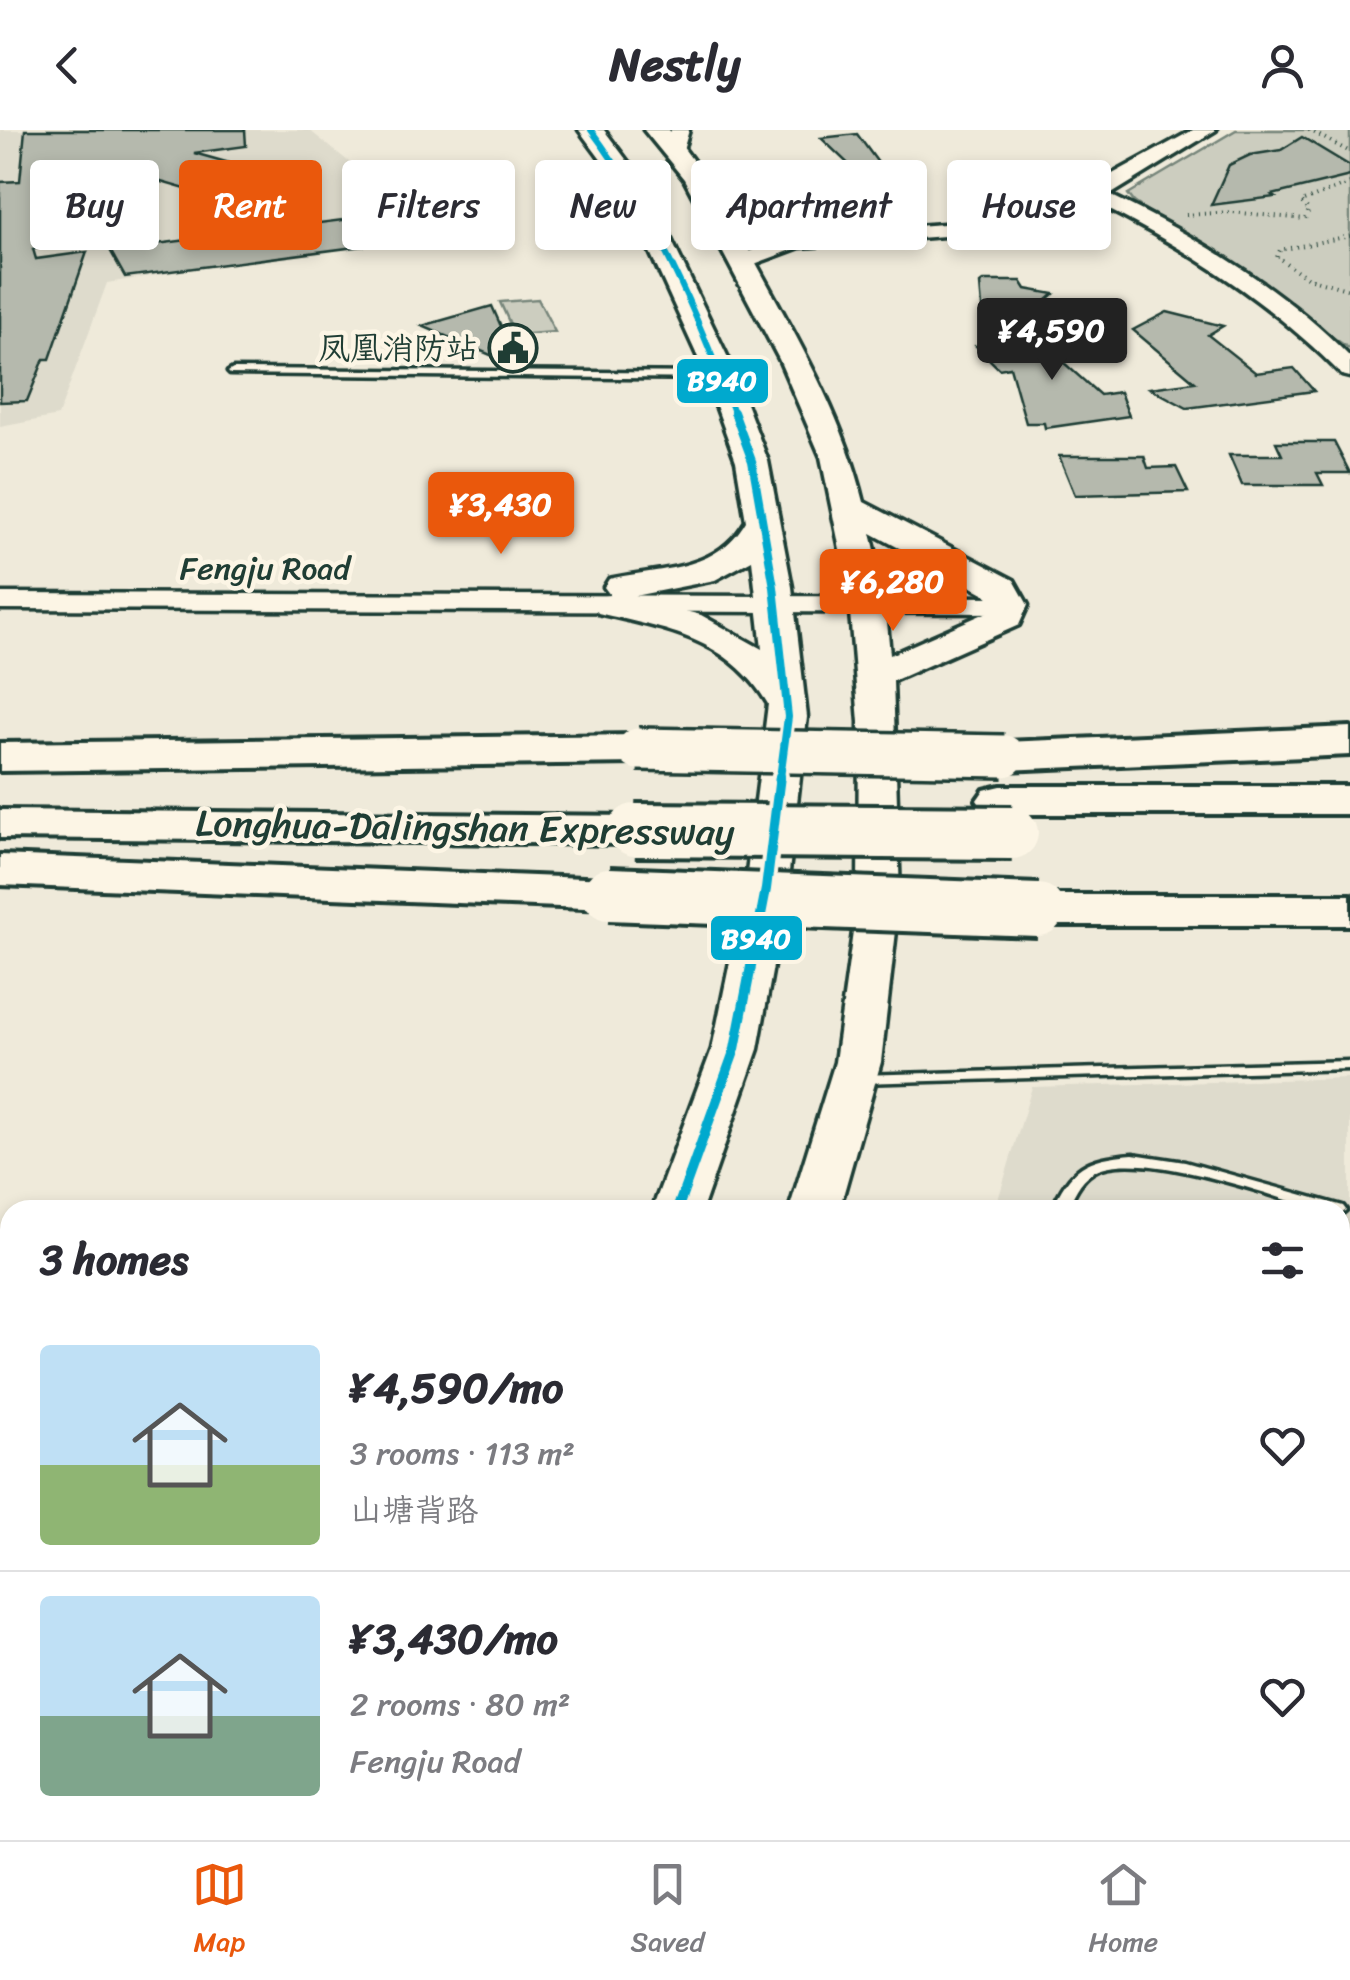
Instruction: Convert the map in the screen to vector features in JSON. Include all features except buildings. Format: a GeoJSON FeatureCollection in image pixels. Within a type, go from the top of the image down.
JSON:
{"type":"FeatureCollection","features":[{"type":"Feature","properties":{"kind":"highway"},"geometry":{"type":"LineString","coordinates":[[0,757],[638,749],[1006,796],[1350,741]]}},
{"type":"Feature","properties":{"kind":"highway","name":"Longhua-Dalingshan Expressway"},"geometry":{"type":"LineString","coordinates":[[0,791],[635,813]]}},
{"type":"Feature","properties":{"kind":"highway","name":"Longhua-Dalingshan Expressway"},"geometry":{"type":"LineString","coordinates":[[0,824],[635,813],[1006,796],[1350,800]]}},
{"type":"Feature","properties":{"kind":"highway","name":"Longhua-Dalingshan Expressway"},"geometry":{"type":"LineString","coordinates":[[1006,796],[1350,834]]}},
{"type":"Feature","properties":{"kind":"highway"},"geometry":{"type":"LineString","coordinates":[[0,870],[1038,910],[1350,910]]}},
{"type":"Feature","properties":{"kind":"main road"},"geometry":{"type":"LineString","coordinates":[[591,130],[631,183],[720,376],[752,461],[787,704],[766,889],[736,1049],[681,1200]]}},
{"type":"Feature","properties":{"kind":"main road"},"geometry":{"type":"LineString","coordinates":[[670,137],[691,172]]}},
{"type":"Feature","properties":{"kind":"main road"},"geometry":{"type":"LineString","coordinates":[[735,250],[794,359],[836,458],[867,597],[874,676],[879,896],[853,1079],[817,1200]]}},
{"type":"Feature","properties":{"kind":"main road"},"geometry":{"type":"LineString","coordinates":[[848,507],[1005,597],[1006,618],[874,676]]}},
{"type":"Feature","properties":{"kind":"main road"},"geometry":{"type":"LineString","coordinates":[[616,596],[723,564],[747,547],[762,522]]}},
{"type":"Feature","properties":{"kind":"main road"},"geometry":{"type":"LineString","coordinates":[[616,596],[718,636],[771,677],[787,704]]}},
{"type":"Feature","properties":{"kind":"street"},"geometry":{"type":"LineString","coordinates":[[1111,186],[1207,130]]}},
{"type":"Feature","properties":{"kind":"street"},"geometry":{"type":"LineString","coordinates":[[1111,203],[1150,224],[1300,322],[1350,370]]}},
{"type":"Feature","properties":{"kind":"street"},"geometry":{"type":"LineString","coordinates":[[741,263],[770,250]]}},
{"type":"Feature","properties":{"kind":"street","name":"Fengju Road"},"geometry":{"type":"LineString","coordinates":[[0,584],[616,596]]}},
{"type":"Feature","properties":{"kind":"street","name":"Fengju Road"},"geometry":{"type":"LineString","coordinates":[[0,601],[1005,597]]}},
{"type":"Feature","properties":{"kind":"lane"},"geometry":{"type":"LineString","coordinates":[[233,372],[720,376]]}},
{"type":"Feature","properties":{"kind":"lane"},"geometry":{"type":"LineString","coordinates":[[853,1079],[1350,1065]]}},
{"type":"Feature","properties":{"kind":"lane"},"geometry":{"type":"LineString","coordinates":[[1062,1200],[1078,1174],[1102,1162],[1134,1157],[1167,1161],[1304,1200]]}},
{"type":"Feature","properties":{"kind":"path"},"geometry":{"type":"LineString","coordinates":[[1309,130],[1350,152]]}},
{"type":"Feature","properties":{"kind":"path"},"geometry":{"type":"LineString","coordinates":[[1150,224],[1226,209],[1277,219],[1305,219],[1309,210],[1301,202],[1350,183]]}},
{"type":"Feature","properties":{"kind":"path"},"geometry":{"type":"LineString","coordinates":[[1350,236],[1280,250],[1277,257],[1308,278],[1350,290]]}},
{"type":"Feature","properties":{"kind":"shaded area"},"geometry":{"type":"Polygon","coordinates":[[[0,130],[309,130],[347,160],[342,160],[342,246],[322,249],[322,160],[179,160],[179,250],[316,250],[107,283],[58,416],[0,427],[0,130]]]}},
{"type":"Feature","properties":{"kind":"shaded area"},"geometry":{"type":"Polygon","coordinates":[[[1236,130],[1350,130],[1350,349],[1134,202],[1128,194],[1236,130]]]}},
{"type":"Feature","properties":{"kind":"shaded area"},"geometry":{"type":"Polygon","coordinates":[[[538,299],[555,332],[515,335],[500,302],[538,299]]]}},
{"type":"Feature","properties":{"kind":"shaded area"},"geometry":{"type":"Polygon","coordinates":[[[1350,1078],[1350,1200],[998,1200],[1032,1087],[1350,1078]]]}},
{"type":"Feature","properties":{"kind":"transit line","name":"B940"},"geometry":{"type":"LineString","coordinates":[[591,130],[631,183],[716,364],[752,461],[774,587],[788,717],[766,889],[735,1049],[681,1200]]}},
{"type":"Feature","properties":{"kind":"place","name":"凤凰消防站"},"geometry":{"type":"Point","coordinates":[513,348]}}]}
